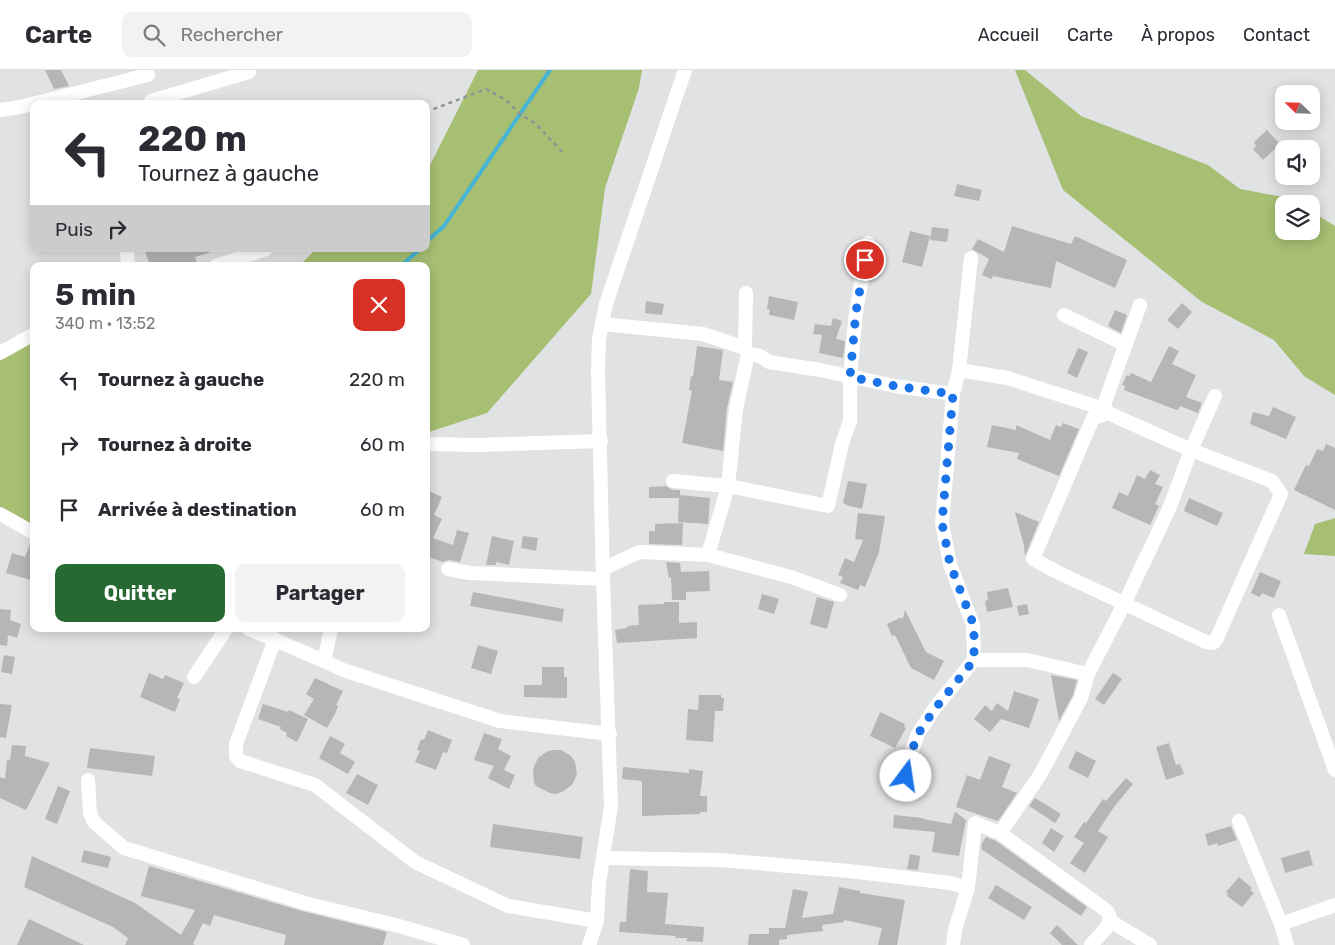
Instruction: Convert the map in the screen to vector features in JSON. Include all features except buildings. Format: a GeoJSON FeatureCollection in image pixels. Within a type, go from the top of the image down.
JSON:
{"type":"FeatureCollection","features":[{"type":"Feature","properties":{"kind":"street"},"geometry":{"type":"LineString","coordinates":[[161,100],[249,72],[248,70]]}},
{"type":"Feature","properties":{"kind":"street"},"geometry":{"type":"LineString","coordinates":[[589,945],[597,921],[599,883],[611,806],[603,574],[598,371],[599,339],[606,304],[685,70]]}},
{"type":"Feature","properties":{"kind":"street"},"geometry":{"type":"LineString","coordinates":[[46,100],[148,73],[152,100]]}},
{"type":"Feature","properties":{"kind":"street"},"geometry":{"type":"LineString","coordinates":[[0,110],[30,104]]}},
{"type":"Feature","properties":{"kind":"street"},"geometry":{"type":"LineString","coordinates":[[673,481],[728,486],[828,506],[842,444],[850,421],[850,377],[856,312],[868,243]]}},
{"type":"Feature","properties":{"kind":"street"},"geometry":{"type":"LineString","coordinates":[[228,262],[257,252]]}},
{"type":"Feature","properties":{"kind":"street"},"geometry":{"type":"LineString","coordinates":[[911,796],[906,786],[906,767],[918,734],[934,710],[974,660],[974,626],[950,564],[942,523],[953,394],[959,370],[971,258]]}},
{"type":"Feature","properties":{"kind":"street"},"geometry":{"type":"LineString","coordinates":[[708,555],[728,486],[736,409],[746,351],[746,293]]}},
{"type":"Feature","properties":{"kind":"street"},"geometry":{"type":"LineString","coordinates":[[1106,411],[1104,402],[1140,305]]}},
{"type":"Feature","properties":{"kind":"street"},"geometry":{"type":"LineString","coordinates":[[1064,315],[1124,344]]}},
{"type":"Feature","properties":{"kind":"street"},"geometry":{"type":"LineString","coordinates":[[602,324],[703,334],[760,356],[769,362],[820,370],[895,386],[953,394]]}},
{"type":"Feature","properties":{"kind":"street"},"geometry":{"type":"LineString","coordinates":[[0,352],[30,336]]}},
{"type":"Feature","properties":{"kind":"street"},"geometry":{"type":"LineString","coordinates":[[959,370],[1007,378],[1106,411],[1191,450],[1272,481],[1282,494],[1216,640],[1212,643],[1206,642],[1124,604],[1057,572],[1033,558],[1093,418],[1106,411]]}},
{"type":"Feature","properties":{"kind":"street"},"geometry":{"type":"LineString","coordinates":[[1000,833],[1040,775],[1081,698],[1088,674],[1169,509],[1191,450],[1215,396]]}},
{"type":"Feature","properties":{"kind":"street"},"geometry":{"type":"LineString","coordinates":[[430,444],[478,445],[601,442]]}},
{"type":"Feature","properties":{"kind":"street"},"geometry":{"type":"LineString","coordinates":[[1,518],[30,531]]}},
{"type":"Feature","properties":{"kind":"street"},"geometry":{"type":"LineString","coordinates":[[448,569],[470,573],[603,574],[639,552],[708,555],[791,577],[840,595]]}},
{"type":"Feature","properties":{"kind":"street"},"geometry":{"type":"LineString","coordinates":[[1279,615],[1335,770]]}},
{"type":"Feature","properties":{"kind":"street"},"geometry":{"type":"LineString","coordinates":[[194,677],[224,632]]}},
{"type":"Feature","properties":{"kind":"street"},"geometry":{"type":"LineString","coordinates":[[256,632],[351,672],[500,721],[610,734]]}},
{"type":"Feature","properties":{"kind":"street"},"geometry":{"type":"LineString","coordinates":[[324,662],[330,632]]}},
{"type":"Feature","properties":{"kind":"street"},"geometry":{"type":"LineString","coordinates":[[275,640],[236,744],[236,756],[240,761],[315,786],[415,862],[508,906],[597,921]]}},
{"type":"Feature","properties":{"kind":"street"},"geometry":{"type":"LineString","coordinates":[[974,660],[1027,660],[1088,674]]}},
{"type":"Feature","properties":{"kind":"street"},"geometry":{"type":"LineString","coordinates":[[88,780],[90,813],[94,822],[124,848],[305,903],[403,927],[463,945]]}},
{"type":"Feature","properties":{"kind":"street"},"geometry":{"type":"LineString","coordinates":[[1239,821],[1281,924],[1287,945]]}},
{"type":"Feature","properties":{"kind":"street"},"geometry":{"type":"LineString","coordinates":[[953,945],[954,929],[968,888],[975,823],[1000,833],[1107,911],[1110,921],[1091,945]]}},
{"type":"Feature","properties":{"kind":"street"},"geometry":{"type":"LineString","coordinates":[[603,858],[719,860],[858,872],[950,883],[968,888]]}},
{"type":"Feature","properties":{"kind":"street"},"geometry":{"type":"LineString","coordinates":[[1281,924],[1335,905]]}},
{"type":"Feature","properties":{"kind":"street"},"geometry":{"type":"LineString","coordinates":[[1110,921],[1150,945]]}},
{"type":"Feature","properties":{"kind":"path"},"geometry":{"type":"LineString","coordinates":[[430,110],[486,89],[506,100],[520,114],[536,124],[563,153]]}},
{"type":"Feature","properties":{"kind":"green space"},"geometry":{"type":"Polygon","coordinates":[[[478,70],[642,70],[639,88],[605,188],[591,294],[487,413],[430,432],[430,262],[303,262],[313,252],[430,252],[430,165],[478,70]]]}},
{"type":"Feature","properties":{"kind":"green space"},"geometry":{"type":"Polygon","coordinates":[[[1015,70],[1025,70],[1081,116],[1208,165],[1240,189],[1275,195],[1275,240],[1320,240],[1320,217],[1335,226],[1335,395],[1304,376],[1274,340],[1202,302],[1063,190],[1015,70]]]}},
{"type":"Feature","properties":{"kind":"green space"},"geometry":{"type":"Polygon","coordinates":[[[30,338],[30,529],[0,512],[0,351],[30,338]]]}},
{"type":"Feature","properties":{"kind":"green space"},"geometry":{"type":"Polygon","coordinates":[[[1335,518],[1335,556],[1304,554],[1315,524],[1335,518]]]}},
{"type":"Feature","properties":{"kind":"waterway"},"geometry":{"type":"LineString","coordinates":[[430,238],[444,226],[550,70]]}},
{"type":"Feature","properties":{"kind":"waterway"},"geometry":{"type":"LineString","coordinates":[[405,262],[417,252]]}},
{"type":"Feature","properties":{"kind":"route"},"geometry":{"type":"LineString","coordinates":[[865,260],[856,312],[850,377],[895,386],[953,394],[942,523],[950,564],[974,626],[974,660],[934,710],[918,734],[906,767],[906,776]]}}]}
